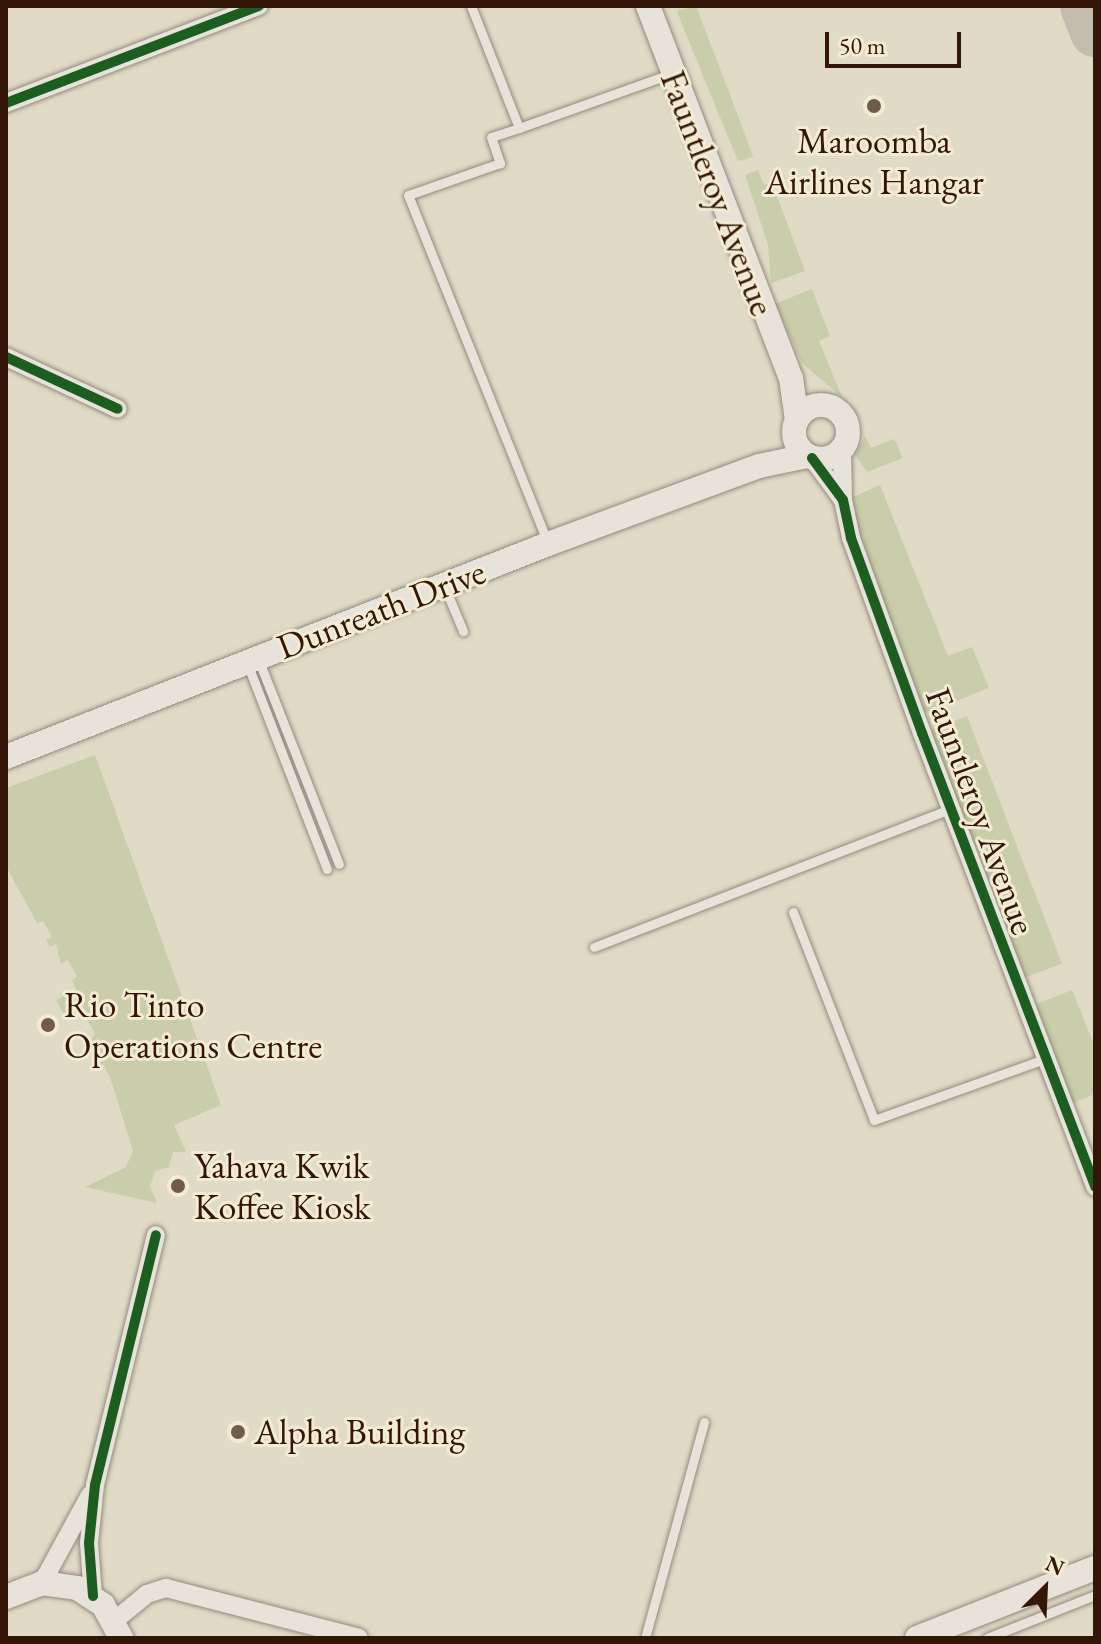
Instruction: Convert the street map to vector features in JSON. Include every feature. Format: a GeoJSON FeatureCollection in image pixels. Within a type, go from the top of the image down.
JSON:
{"type":"FeatureCollection","features":[{"type":"Feature","properties":{"kind":"main road","name":"Fauntleroy Avenue"},"geometry":{"type":"LineString","coordinates":[[648,6],[791,378],[796,425]]}},
{"type":"Feature","properties":{"kind":"main road","name":"Fauntleroy Avenue"},"geometry":{"type":"LineString","coordinates":[[791,378],[823,406]]}},
{"type":"Feature","properties":{"kind":"main road"},"geometry":{"type":"LineString","coordinates":[[823,406],[837,411],[846,423],[842,451],[810,457],[796,425],[807,410],[823,406]]}},
{"type":"Feature","properties":{"kind":"main road","name":"Dunreath Drive"},"geometry":{"type":"LineString","coordinates":[[759,466],[796,425]]}},
{"type":"Feature","properties":{"kind":"main road","name":"Dunreath Drive"},"geometry":{"type":"LineString","coordinates":[[6,757],[548,544],[759,466],[810,457]]}},
{"type":"Feature","properties":{"kind":"main road"},"geometry":{"type":"LineString","coordinates":[[917,1638],[1095,1568]]}},
{"type":"Feature","properties":{"kind":"main road"},"geometry":{"type":"LineString","coordinates":[[6,1596],[42,1583],[69,1585],[93,1596],[120,1631]]}},
{"type":"Feature","properties":{"kind":"street"},"geometry":{"type":"LineString","coordinates":[[6,103],[259,6]]}},
{"type":"Feature","properties":{"kind":"street"},"geometry":{"type":"LineString","coordinates":[[6,357],[118,409]]}},
{"type":"Feature","properties":{"kind":"street","name":"Fauntleroy Avenue"},"geometry":{"type":"LineString","coordinates":[[842,451],[843,500],[851,538],[950,809],[1095,1187]]}},
{"type":"Feature","properties":{"kind":"street","name":"Fauntleroy Avenue"},"geometry":{"type":"LineString","coordinates":[[810,457],[843,500]]}},
{"type":"Feature","properties":{"kind":"street"},"geometry":{"type":"LineString","coordinates":[[93,1596],[89,1543],[95,1485],[156,1235]]}},
{"type":"Feature","properties":{"kind":"street"},"geometry":{"type":"LineString","coordinates":[[42,1583],[95,1485]]}},
{"type":"Feature","properties":{"kind":"street"},"geometry":{"type":"LineString","coordinates":[[120,1631],[158,1589],[359,1638]]}},
{"type":"Feature","properties":{"kind":"lane"},"geometry":{"type":"LineString","coordinates":[[471,6],[519,128]]}},
{"type":"Feature","properties":{"kind":"lane"},"geometry":{"type":"LineString","coordinates":[[548,544],[408,195],[500,163],[491,137],[673,73]]}},
{"type":"Feature","properties":{"kind":"lane"},"geometry":{"type":"LineString","coordinates":[[444,585],[463,631]]}},
{"type":"Feature","properties":{"kind":"lane"},"geometry":{"type":"LineString","coordinates":[[252,660],[339,864]]}},
{"type":"Feature","properties":{"kind":"lane"},"geometry":{"type":"LineString","coordinates":[[252,660],[327,869]]}},
{"type":"Feature","properties":{"kind":"lane"},"geometry":{"type":"LineString","coordinates":[[594,947],[950,809]]}},
{"type":"Feature","properties":{"kind":"lane"},"geometry":{"type":"LineString","coordinates":[[793,912],[874,1120],[1044,1059]]}},
{"type":"Feature","properties":{"kind":"lane"},"geometry":{"type":"LineString","coordinates":[[1069,1122],[1095,1161]]}},
{"type":"Feature","properties":{"kind":"lane"},"geometry":{"type":"LineString","coordinates":[[645,1638],[704,1422]]}},
{"type":"Feature","properties":{"kind":"lane"},"geometry":{"type":"LineString","coordinates":[[987,1638],[1095,1595]]}},
{"type":"Feature","properties":{"kind":"green space"},"geometry":{"type":"Polygon","coordinates":[[[696,6],[753,157],[738,161],[677,11],[696,6]]]}},
{"type":"Feature","properties":{"kind":"green space"},"geometry":{"type":"Polygon","coordinates":[[[758,170],[764,185],[772,183],[805,271],[771,283],[768,245],[745,175],[758,170]]]}},
{"type":"Feature","properties":{"kind":"green space"},"geometry":{"type":"Polygon","coordinates":[[[812,289],[830,336],[819,341],[842,397],[802,363],[775,304],[812,289]]]}},
{"type":"Feature","properties":{"kind":"green space"},"geometry":{"type":"Polygon","coordinates":[[[865,436],[871,448],[894,439],[903,458],[867,472],[855,455],[865,436]]]}},
{"type":"Feature","properties":{"kind":"green space"},"geometry":{"type":"Polygon","coordinates":[[[880,485],[948,656],[972,647],[989,688],[922,714],[851,516],[853,497],[880,485]]]}},
{"type":"Feature","properties":{"kind":"green space"},"geometry":{"type":"Polygon","coordinates":[[[967,716],[1062,963],[1023,978],[928,731],[967,716]]]}},
{"type":"Feature","properties":{"kind":"green space"},"geometry":{"type":"Polygon","coordinates":[[[95,755],[221,1105],[174,1125],[186,1152],[173,1152],[169,1167],[155,1171],[150,1186],[157,1203],[85,1187],[126,1167],[133,1151],[111,1080],[104,1065],[97,1064],[103,1057],[90,1041],[95,1034],[83,1011],[65,1016],[56,1000],[76,989],[72,980],[77,977],[68,960],[61,964],[56,944],[50,947],[46,940],[52,937],[43,921],[37,923],[6,866],[6,788],[95,755]]]}},
{"type":"Feature","properties":{"kind":"green space"},"geometry":{"type":"Polygon","coordinates":[[[1072,990],[1095,1047],[1095,1094],[1063,1107],[1024,1009],[1072,990]]]}},
{"type":"Feature","properties":{"kind":"taxiway"},"geometry":{"type":"LineString","coordinates":[[1085,6],[1095,32]]}},
{"type":"Feature","properties":{"kind":"cycle path"},"geometry":{"type":"LineString","coordinates":[[6,103],[259,6]]}},
{"type":"Feature","properties":{"kind":"cycle path"},"geometry":{"type":"LineString","coordinates":[[6,357],[118,409]]}},
{"type":"Feature","properties":{"kind":"cycle path"},"geometry":{"type":"LineString","coordinates":[[812,458],[843,500],[851,538],[922,733],[1095,1187]]}},
{"type":"Feature","properties":{"kind":"cycle path"},"geometry":{"type":"LineString","coordinates":[[93,1596],[89,1543],[95,1485],[156,1235]]}},
{"type":"Feature","properties":{"kind":"place","name":"Maroomba Airlines Hangar"},"geometry":{"type":"Point","coordinates":[874,106]}},
{"type":"Feature","properties":{"kind":"place","name":"Rio Tinto Operations Centre"},"geometry":{"type":"Point","coordinates":[48,1025]}},
{"type":"Feature","properties":{"kind":"place","name":"Yahava Kwik Koffee Kiosk"},"geometry":{"type":"Point","coordinates":[178,1186]}},
{"type":"Feature","properties":{"kind":"place","name":"Alpha Building"},"geometry":{"type":"Point","coordinates":[238,1432]}}]}
